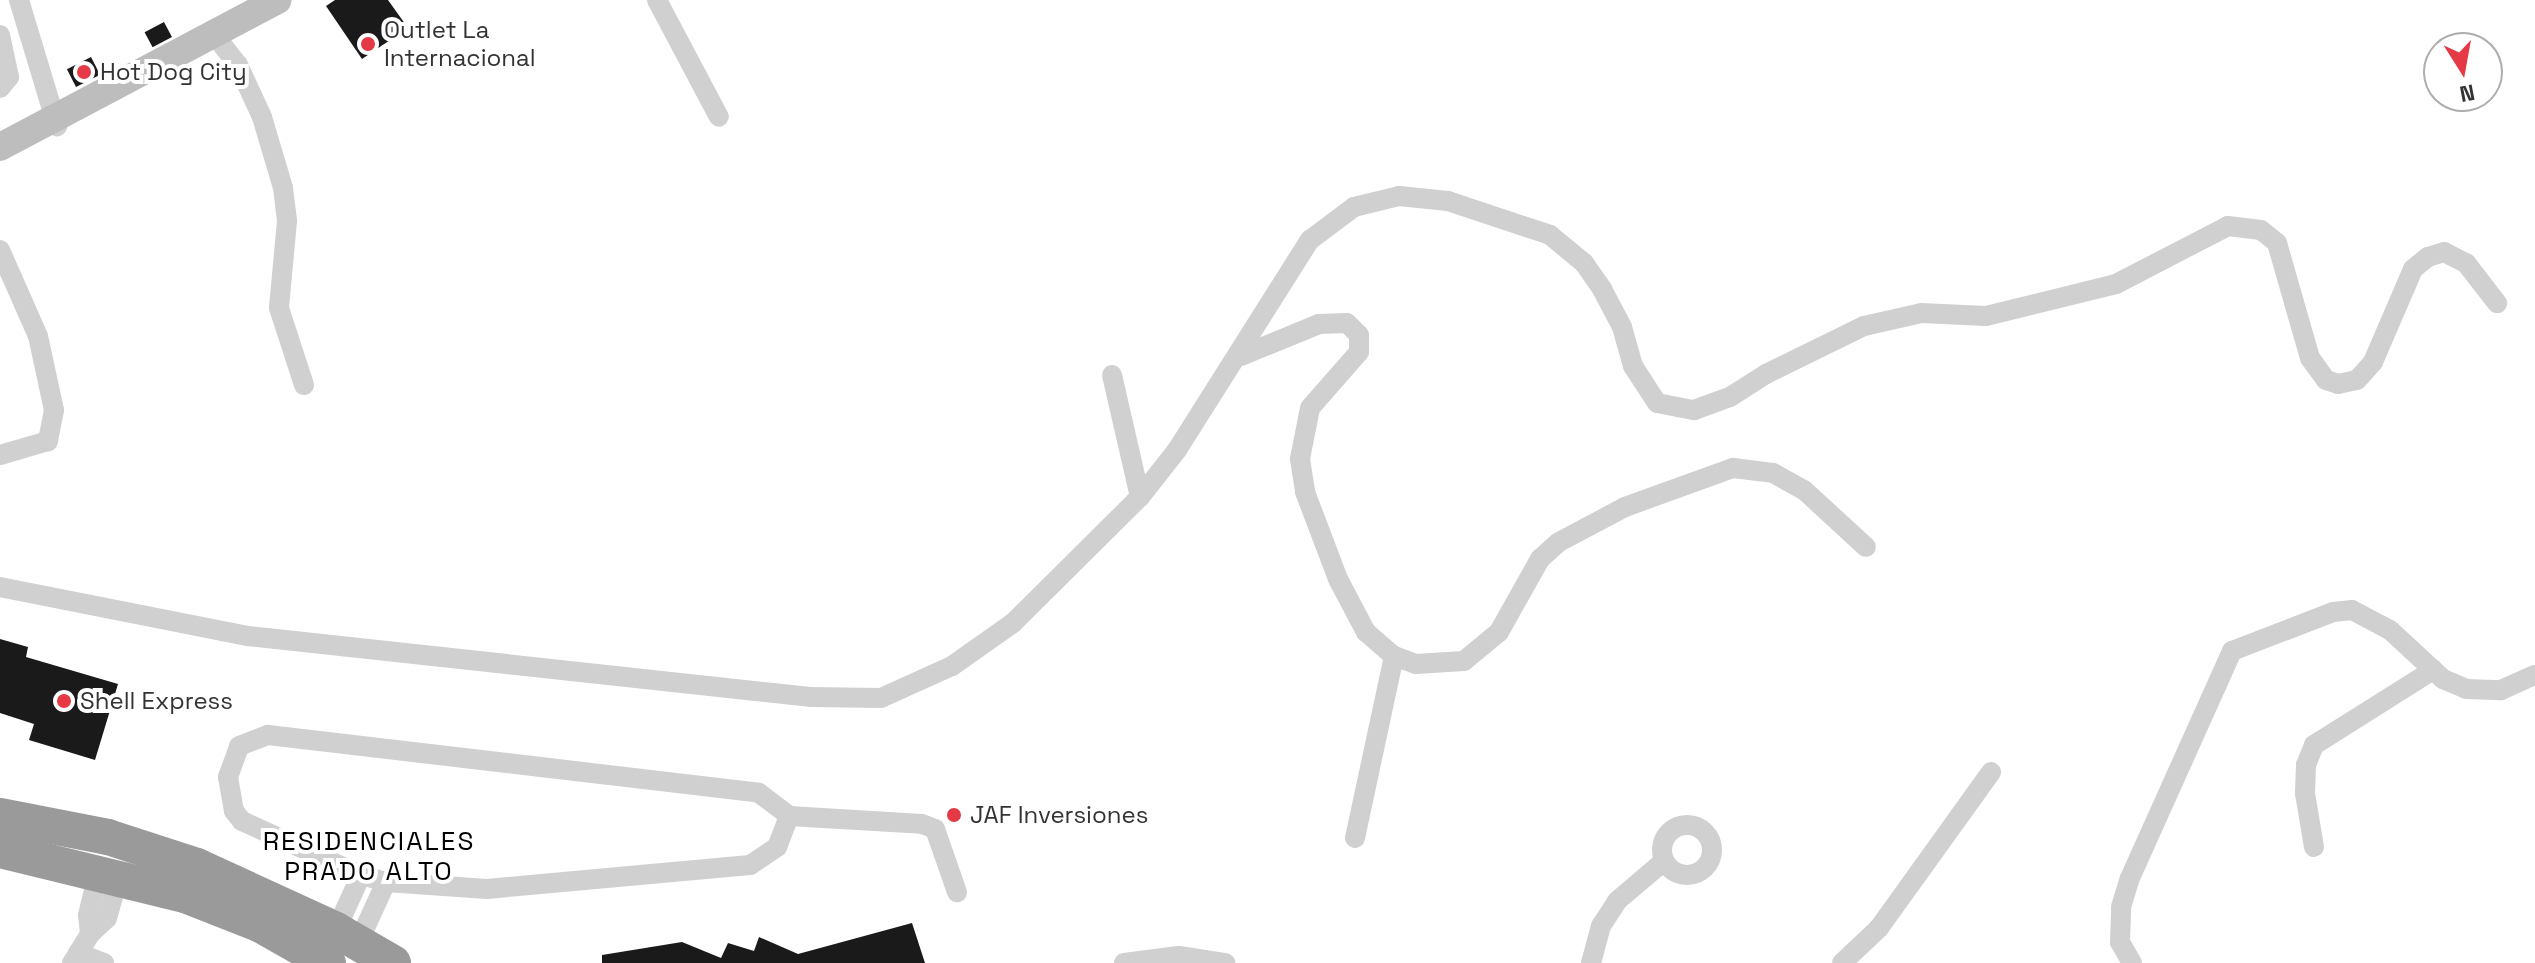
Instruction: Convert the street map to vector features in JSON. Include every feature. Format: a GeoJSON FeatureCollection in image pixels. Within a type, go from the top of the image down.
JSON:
{"type":"FeatureCollection","features":[{"type":"Feature","properties":{"kind":"highway"},"geometry":{"type":"LineString","coordinates":[[0,816],[108,837],[197,866],[341,945]]}},
{"type":"Feature","properties":{"kind":"highway"},"geometry":{"type":"LineString","coordinates":[[0,850],[185,895],[261,925],[341,945],[393,963]]}},
{"type":"Feature","properties":{"kind":"main road"},"geometry":{"type":"LineString","coordinates":[[0,147],[55,121],[278,0]]}},
{"type":"Feature","properties":{"kind":"main road"},"geometry":{"type":"LineString","coordinates":[[0,167],[79,123],[115,89]]}},
{"type":"Feature","properties":{"kind":"main road"},"geometry":{"type":"LineString","coordinates":[[0,157],[55,121]]}},
{"type":"Feature","properties":{"kind":"street"},"geometry":{"type":"LineString","coordinates":[[19,0],[55,121]]}},
{"type":"Feature","properties":{"kind":"street"},"geometry":{"type":"LineString","coordinates":[[657,0],[719,117]]}},
{"type":"Feature","properties":{"kind":"street"},"geometry":{"type":"LineString","coordinates":[[213,33],[238,65],[262,117],[283,188],[287,221],[279,308],[304,385]]}},
{"type":"Feature","properties":{"kind":"street"},"geometry":{"type":"LineString","coordinates":[[0,35],[9,77],[0,88]]}},
{"type":"Feature","properties":{"kind":"street"},"geometry":{"type":"LineString","coordinates":[[0,587],[248,636],[810,697],[881,698],[952,666],[1013,623],[1140,497],[1241,356],[1310,240],[1354,207],[1399,196],[1448,201],[1550,235],[1584,263],[1602,289],[1622,327],[1633,366],[1657,403],[1694,410],[1730,397],[1766,374],[1864,326],[1921,313],[1986,316],[2116,284],[2228,226],[2261,230],[2277,243],[2310,358],[2326,380],[2338,384],[2357,380],[2373,362],[2413,269],[2428,257],[2444,252],[2466,263],[2497,303]]}},
{"type":"Feature","properties":{"kind":"street"},"geometry":{"type":"LineString","coordinates":[[0,250],[38,336],[54,410],[48,441],[0,455]]}},
{"type":"Feature","properties":{"kind":"street"},"geometry":{"type":"LineString","coordinates":[[1241,356],[1319,324],[1347,323],[1356,328],[1359,352],[1310,408],[1300,459],[1305,492],[1338,579],[1366,632],[1394,656],[1416,664],[1464,661],[1499,632],[1540,559],[1559,542],[1625,507],[1733,468],[1773,473],[1804,490],[1866,547]]}},
{"type":"Feature","properties":{"kind":"street"},"geometry":{"type":"LineString","coordinates":[[1112,375],[1140,497]]}},
{"type":"Feature","properties":{"kind":"street"},"geometry":{"type":"LineString","coordinates":[[2132,963],[2120,942],[2121,907],[2130,878],[2232,651],[2333,612],[2352,610],[2390,630],[2443,679],[2485,693],[2535,675]]}},
{"type":"Feature","properties":{"kind":"street"},"geometry":{"type":"LineString","coordinates":[[1355,838],[1394,656]]}},
{"type":"Feature","properties":{"kind":"street"},"geometry":{"type":"LineString","coordinates":[[2314,847],[2305,793],[2306,765],[2314,745],[2433,670]]}},
{"type":"Feature","properties":{"kind":"street"},"geometry":{"type":"LineString","coordinates":[[789,816],[777,847],[750,865],[487,889],[386,882],[361,875],[242,821],[234,811],[228,777],[239,746],[268,735],[759,793],[789,816],[922,824],[935,829],[957,892]]}},
{"type":"Feature","properties":{"kind":"street"},"geometry":{"type":"LineString","coordinates":[[1842,963],[1879,928],[1991,772]]}},
{"type":"Feature","properties":{"kind":"street"},"geometry":{"type":"LineString","coordinates":[[1591,963],[1601,926],[1617,901],[1664,861]]}},
{"type":"Feature","properties":{"kind":"street"},"geometry":{"type":"LineString","coordinates":[[341,945],[361,875]]}},
{"type":"Feature","properties":{"kind":"street"},"geometry":{"type":"LineString","coordinates":[[104,963],[75,958],[90,934],[88,915],[108,876]]}},
{"type":"Feature","properties":{"kind":"street"},"geometry":{"type":"LineString","coordinates":[[341,945],[386,882]]}},
{"type":"Feature","properties":{"kind":"street"},"geometry":{"type":"LineString","coordinates":[[1124,963],[1179,956],[1225,963]]}},
{"type":"Feature","properties":{"kind":"building","name":"Outlet La Internacional"},"geometry":{"type":"Polygon","coordinates":[[[335,0],[388,0],[408,28],[362,59],[326,6],[335,0]]]}},
{"type":"Feature","properties":{"kind":"building"},"geometry":{"type":"Polygon","coordinates":[[[164,22],[172,37],[153,47],[145,32],[164,22]]]}},
{"type":"Feature","properties":{"kind":"building","name":"Hot Dog City"},"geometry":{"type":"Polygon","coordinates":[[[91,57],[100,75],[76,87],[67,69],[91,57]]]}},
{"type":"Feature","properties":{"kind":"building","name":"Shell Express"},"geometry":{"type":"Polygon","coordinates":[[[0,639],[28,647],[26,657],[118,684],[95,760],[29,740],[34,724],[0,713],[0,639]]]}},
{"type":"Feature","properties":{"kind":"building"},"geometry":{"type":"Polygon","coordinates":[[[912,923],[925,963],[602,963],[602,955],[682,942],[721,958],[728,943],[754,951],[759,937],[798,954],[912,923]]]}},
{"type":"Feature","properties":{"kind":"place","name":"Outlet La Internacional"},"geometry":{"type":"Point","coordinates":[368,44]}},
{"type":"Feature","properties":{"kind":"place","name":"Hot Dog City"},"geometry":{"type":"Point","coordinates":[84,72]}},
{"type":"Feature","properties":{"kind":"place","name":"Shell Express"},"geometry":{"type":"Point","coordinates":[64,701]}},
{"type":"Feature","properties":{"kind":"place","name":"JAF Inversiones"},"geometry":{"type":"Point","coordinates":[954,815]}},
{"type":"Feature","properties":{"kind":"district","name":"RESIDENCIALES PRADO ALTO"},"geometry":{"type":"Point","coordinates":[369,857]}}]}
